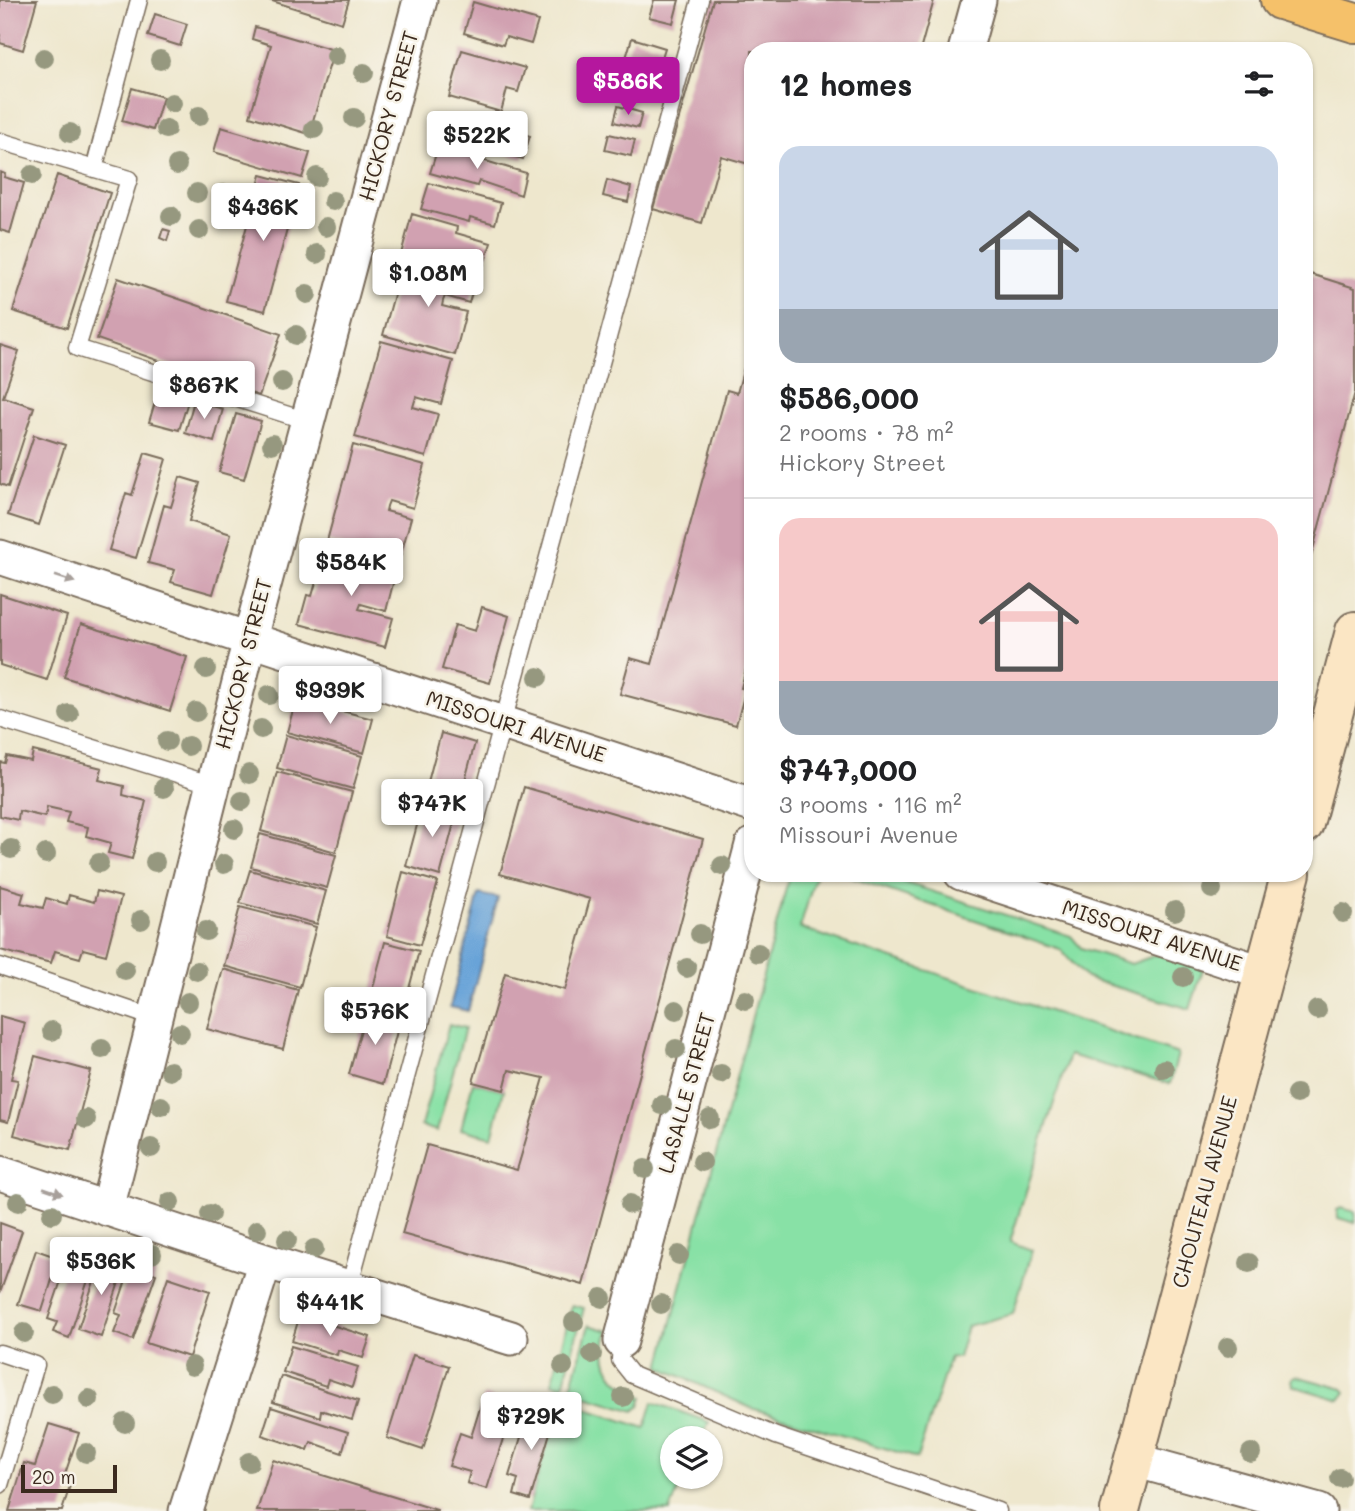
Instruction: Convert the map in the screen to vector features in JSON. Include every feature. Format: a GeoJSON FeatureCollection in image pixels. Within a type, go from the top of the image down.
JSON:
{"type":"FeatureCollection","features":[{"type":"Feature","properties":{"kind":"main road"},"geometry":{"type":"LineString","coordinates":[[1280,0],[1355,23]]}},
{"type":"Feature","properties":{"kind":"main road"},"geometry":{"type":"LineString","coordinates":[[1313,790],[1355,631]]}},
{"type":"Feature","properties":{"kind":"main road","name":"CHOUTEAU AVENUE"},"geometry":{"type":"LineString","coordinates":[[1120,1511],[1289,882]]}},
{"type":"Feature","properties":{"kind":"street","name":"HICKORY STREET"},"geometry":{"type":"LineString","coordinates":[[107,1209],[250,640],[420,0]]}},
{"type":"Feature","properties":{"kind":"street"},"geometry":{"type":"LineString","coordinates":[[967,42],[979,0]]}},
{"type":"Feature","properties":{"kind":"street","name":"MISSOURI AVENUE"},"geometry":{"type":"LineString","coordinates":[[0,557],[744,802]]}},
{"type":"Feature","properties":{"kind":"street","name":"LASALLE STREET"},"geometry":{"type":"LineString","coordinates":[[621,1341],[744,875]]}},
{"type":"Feature","properties":{"kind":"street","name":"MISSOURI AVENUE"},"geometry":{"type":"LineString","coordinates":[[988,882],[1264,973]]}},
{"type":"Feature","properties":{"kind":"street"},"geometry":{"type":"LineString","coordinates":[[0,1173],[265,1261],[512,1338]]}},
{"type":"Feature","properties":{"kind":"street"},"geometry":{"type":"LineString","coordinates":[[186,1511],[265,1261]]}},
{"type":"Feature","properties":{"kind":"street"},"geometry":{"type":"LineString","coordinates":[[1134,1461],[1318,1511]]}},
{"type":"Feature","properties":{"kind":"lane"},"geometry":{"type":"LineString","coordinates":[[94,169],[139,0]]}},
{"type":"Feature","properties":{"kind":"lane"},"geometry":{"type":"LineString","coordinates":[[349,1287],[700,0]]}},
{"type":"Feature","properties":{"kind":"lane"},"geometry":{"type":"LineString","coordinates":[[0,141],[129,179],[77,348],[307,421]]}},
{"type":"Feature","properties":{"kind":"lane"},"geometry":{"type":"LineString","coordinates":[[0,719],[213,785]]}},
{"type":"Feature","properties":{"kind":"lane"},"geometry":{"type":"LineString","coordinates":[[0,966],[154,1018]]}},
{"type":"Feature","properties":{"kind":"lane"},"geometry":{"type":"LineString","coordinates":[[621,1341],[620,1360],[632,1375],[776,1436],[998,1511]]}},
{"type":"Feature","properties":{"kind":"lane"},"geometry":{"type":"LineString","coordinates":[[0,1353],[36,1365],[0,1485]]}},
{"type":"Feature","properties":{"kind":"green space"},"geometry":{"type":"Polygon","coordinates":[[[788,882],[813,882],[800,928],[1178,1054],[1170,1084],[1069,1055],[1010,1242],[1032,1250],[1013,1314],[967,1326],[958,1358],[950,1357],[917,1458],[751,1408],[660,1367],[788,882]]]}},
{"type":"Feature","properties":{"kind":"green space"},"geometry":{"type":"Polygon","coordinates":[[[864,882],[903,882],[1071,936],[1081,948],[1131,964],[1159,954],[1203,969],[1190,1009],[1086,978],[1060,949],[864,882]]]}},
{"type":"Feature","properties":{"kind":"green space"},"geometry":{"type":"Polygon","coordinates":[[[449,1024],[465,1028],[437,1131],[421,1126],[449,1024]]]}},
{"type":"Feature","properties":{"kind":"green space"},"geometry":{"type":"Polygon","coordinates":[[[473,1082],[504,1090],[492,1137],[461,1129],[473,1082]]]}},
{"type":"Feature","properties":{"kind":"green space"},"geometry":{"type":"Polygon","coordinates":[[[1341,1208],[1355,1212],[1355,1223],[1338,1218],[1337,1210],[1341,1208]]]}},
{"type":"Feature","properties":{"kind":"green space"},"geometry":{"type":"Polygon","coordinates":[[[572,1305],[584,1308],[563,1386],[552,1383],[572,1305]]]}},
{"type":"Feature","properties":{"kind":"green space"},"geometry":{"type":"Polygon","coordinates":[[[589,1325],[609,1331],[605,1353],[610,1372],[623,1386],[643,1397],[640,1406],[634,1411],[570,1391],[589,1325]]]}},
{"type":"Feature","properties":{"kind":"green space"},"geometry":{"type":"Polygon","coordinates":[[[1296,1376],[1346,1392],[1340,1400],[1293,1386],[1292,1378],[1296,1376]]]}},
{"type":"Feature","properties":{"kind":"green space"},"geometry":{"type":"Polygon","coordinates":[[[559,1400],[645,1428],[653,1402],[709,1422],[707,1426],[660,1426],[660,1489],[678,1489],[670,1511],[528,1511],[559,1400]]]}},
{"type":"Feature","properties":{"kind":"water"},"geometry":{"type":"Polygon","coordinates":[[[479,894],[498,898],[468,1011],[450,1007],[479,894]]]}},
{"type":"Feature","properties":{"kind":"building"},"geometry":{"type":"Polygon","coordinates":[[[0,0],[37,0],[23,50],[0,43],[0,0]]]}},
{"type":"Feature","properties":{"kind":"building"},"geometry":{"type":"Polygon","coordinates":[[[269,0],[349,0],[342,23],[269,0]]]}},
{"type":"Feature","properties":{"kind":"building"},"geometry":{"type":"Polygon","coordinates":[[[654,0],[679,0],[673,23],[649,17],[654,0]]]}},
{"type":"Feature","properties":{"kind":"building"},"geometry":{"type":"Polygon","coordinates":[[[713,0],[934,0],[922,42],[744,42],[744,163],[721,156],[702,223],[653,209],[713,0]]]}},
{"type":"Feature","properties":{"kind":"building"},"geometry":{"type":"Polygon","coordinates":[[[473,2],[538,21],[531,44],[506,37],[503,45],[464,33],[473,2]]]}},
{"type":"Feature","properties":{"kind":"building"},"geometry":{"type":"Polygon","coordinates":[[[155,14],[187,24],[180,46],[148,36],[155,14]]]}},
{"type":"Feature","properties":{"kind":"building"},"geometry":{"type":"Polygon","coordinates":[[[255,27],[334,50],[309,134],[250,116],[271,45],[252,39],[255,27]]]}},
{"type":"Feature","properties":{"kind":"building"},"geometry":{"type":"Polygon","coordinates":[[[632,38],[665,48],[651,91],[619,81],[632,38]]]}},
{"type":"Feature","properties":{"kind":"building"},"geometry":{"type":"Polygon","coordinates":[[[462,50],[525,68],[518,92],[507,89],[501,112],[449,97],[462,50]]]}},
{"type":"Feature","properties":{"kind":"building"},"geometry":{"type":"Polygon","coordinates":[[[132,88],[163,97],[153,130],[122,121],[132,88]]]}},
{"type":"Feature","properties":{"kind":"building"},"geometry":{"type":"Polygon","coordinates":[[[618,106],[642,113],[638,128],[614,122],[618,106]]]}},
{"type":"Feature","properties":{"kind":"building"},"geometry":{"type":"Polygon","coordinates":[[[472,119],[530,136],[523,159],[465,143],[472,119]]]}},
{"type":"Feature","properties":{"kind":"building"},"geometry":{"type":"Polygon","coordinates":[[[221,127],[310,153],[302,178],[214,152],[221,127]]]}},
{"type":"Feature","properties":{"kind":"building"},"geometry":{"type":"Polygon","coordinates":[[[609,134],[635,140],[631,156],[605,150],[609,134]]]}},
{"type":"Feature","properties":{"kind":"building"},"geometry":{"type":"Polygon","coordinates":[[[438,147],[526,173],[521,195],[479,181],[477,186],[430,173],[438,147]]]}},
{"type":"Feature","properties":{"kind":"building"},"geometry":{"type":"Polygon","coordinates":[[[0,172],[5,174],[4,177],[24,183],[10,233],[0,230],[0,172]]]}},
{"type":"Feature","properties":{"kind":"building"},"geometry":{"type":"Polygon","coordinates":[[[57,175],[110,193],[67,328],[13,311],[57,175]]]}},
{"type":"Feature","properties":{"kind":"building"},"geometry":{"type":"Polygon","coordinates":[[[261,175],[299,185],[265,311],[226,301],[261,175]]]}},
{"type":"Feature","properties":{"kind":"building"},"geometry":{"type":"Polygon","coordinates":[[[607,180],[631,187],[628,202],[603,196],[607,180]]]}},
{"type":"Feature","properties":{"kind":"building"},"geometry":{"type":"Polygon","coordinates":[[[429,183],[501,203],[495,224],[470,217],[469,222],[421,209],[429,183]]]}},
{"type":"Feature","properties":{"kind":"building"},"geometry":{"type":"Polygon","coordinates":[[[412,214],[457,227],[456,233],[491,243],[481,273],[449,263],[447,268],[401,254],[412,214]]]}},
{"type":"Feature","properties":{"kind":"building"},"geometry":{"type":"Polygon","coordinates":[[[163,229],[170,231],[167,241],[160,238],[163,229]]]}},
{"type":"Feature","properties":{"kind":"building"},"geometry":{"type":"Polygon","coordinates":[[[403,262],[475,282],[469,303],[445,296],[443,301],[442,306],[466,312],[455,355],[383,335],[403,262]]]}},
{"type":"Feature","properties":{"kind":"building"},"geometry":{"type":"Polygon","coordinates":[[[1313,275],[1355,288],[1355,392],[1313,549],[1313,275]]]}},
{"type":"Feature","properties":{"kind":"building"},"geometry":{"type":"Polygon","coordinates":[[[118,278],[281,334],[259,396],[97,339],[118,278]]]}},
{"type":"Feature","properties":{"kind":"building"},"geometry":{"type":"Polygon","coordinates":[[[381,341],[453,361],[441,404],[416,397],[413,407],[438,414],[426,457],[355,437],[381,341]]]}},
{"type":"Feature","properties":{"kind":"building"},"geometry":{"type":"Polygon","coordinates":[[[0,345],[19,351],[3,397],[34,407],[8,487],[0,484],[0,345]]]}},
{"type":"Feature","properties":{"kind":"building"},"geometry":{"type":"Polygon","coordinates":[[[744,368],[744,677],[741,688],[744,689],[744,696],[736,725],[620,694],[630,658],[652,664],[727,390],[737,393],[744,368]]]}},
{"type":"Feature","properties":{"kind":"building"},"geometry":{"type":"Polygon","coordinates":[[[159,389],[189,398],[179,430],[149,422],[159,389]]]}},
{"type":"Feature","properties":{"kind":"building"},"geometry":{"type":"Polygon","coordinates":[[[194,401],[223,409],[214,442],[185,433],[194,401]]]}},
{"type":"Feature","properties":{"kind":"building"},"geometry":{"type":"Polygon","coordinates":[[[236,414],[261,421],[244,479],[219,472],[236,414]]]}},
{"type":"Feature","properties":{"kind":"building"},"geometry":{"type":"Polygon","coordinates":[[[34,435],[65,445],[39,525],[8,515],[34,435]]]}},
{"type":"Feature","properties":{"kind":"building"},"geometry":{"type":"Polygon","coordinates":[[[353,445],[425,465],[413,508],[389,501],[387,506],[386,511],[411,518],[399,561],[327,541],[353,445]]]}},
{"type":"Feature","properties":{"kind":"building"},"geometry":{"type":"Polygon","coordinates":[[[145,453],[166,459],[136,558],[109,550],[126,493],[132,495],[145,453]]]}},
{"type":"Feature","properties":{"kind":"building"},"geometry":{"type":"Polygon","coordinates":[[[180,477],[200,483],[189,521],[231,534],[213,594],[171,582],[175,570],[148,563],[164,505],[171,507],[180,477]]]}},
{"type":"Feature","properties":{"kind":"building"},"geometry":{"type":"Polygon","coordinates":[[[326,548],[397,568],[386,611],[361,604],[359,609],[393,618],[385,647],[299,624],[307,595],[312,596],[326,548]]]}},
{"type":"Feature","properties":{"kind":"building"},"geometry":{"type":"Polygon","coordinates":[[[0,594],[67,616],[47,680],[0,665],[0,594]]]}},
{"type":"Feature","properties":{"kind":"building"},"geometry":{"type":"Polygon","coordinates":[[[482,607],[509,616],[490,683],[442,669],[455,625],[475,631],[482,607]]]}},
{"type":"Feature","properties":{"kind":"building"},"geometry":{"type":"Polygon","coordinates":[[[81,624],[187,657],[170,711],[64,677],[81,624]]]}},
{"type":"Feature","properties":{"kind":"building"},"geometry":{"type":"Polygon","coordinates":[[[296,699],[373,719],[364,753],[287,732],[296,699]]]}},
{"type":"Feature","properties":{"kind":"building"},"geometry":{"type":"Polygon","coordinates":[[[441,733],[475,743],[458,806],[424,797],[441,733]]]}},
{"type":"Feature","properties":{"kind":"building"},"geometry":{"type":"Polygon","coordinates":[[[286,735],[362,756],[353,789],[277,768],[286,735]]]}},
{"type":"Feature","properties":{"kind":"building"},"geometry":{"type":"Polygon","coordinates":[[[33,751],[102,768],[99,780],[124,786],[123,795],[146,801],[132,859],[108,853],[111,843],[86,836],[88,827],[66,822],[69,812],[47,807],[45,817],[19,811],[18,820],[0,816],[0,762],[5,763],[7,756],[31,761],[33,751]]]}},
{"type":"Feature","properties":{"kind":"building"},"geometry":{"type":"Polygon","coordinates":[[[277,772],[352,792],[336,852],[261,831],[277,772]]]}},
{"type":"Feature","properties":{"kind":"building"},"geometry":{"type":"Polygon","coordinates":[[[524,787],[703,839],[583,1285],[402,1234],[427,1145],[517,1170],[544,1078],[509,1070],[504,1090],[473,1082],[505,973],[565,990],[590,899],[500,874],[524,787]]]}},
{"type":"Feature","properties":{"kind":"building"},"geometry":{"type":"Polygon","coordinates":[[[423,803],[457,812],[440,876],[406,866],[423,803]]]}},
{"type":"Feature","properties":{"kind":"building"},"geometry":{"type":"Polygon","coordinates":[[[260,834],[336,855],[327,888],[251,867],[260,834]]]}},
{"type":"Feature","properties":{"kind":"building"},"geometry":{"type":"Polygon","coordinates":[[[250,870],[326,891],[317,924],[240,903],[250,870]]]}},
{"type":"Feature","properties":{"kind":"building"},"geometry":{"type":"Polygon","coordinates":[[[403,872],[438,882],[420,945],[387,936],[403,872]]]}},
{"type":"Feature","properties":{"kind":"building"},"geometry":{"type":"Polygon","coordinates":[[[0,886],[24,893],[21,903],[43,908],[46,898],[67,904],[69,895],[94,902],[97,891],[121,897],[106,955],[83,949],[80,958],[55,951],[51,963],[0,950],[0,886]]]}},
{"type":"Feature","properties":{"kind":"building"},"geometry":{"type":"Polygon","coordinates":[[[240,907],[316,927],[300,987],[224,966],[240,907]]]}},
{"type":"Feature","properties":{"kind":"building"},"geometry":{"type":"Polygon","coordinates":[[[385,942],[419,951],[402,1015],[368,1006],[385,942]]]}},
{"type":"Feature","properties":{"kind":"building"},"geometry":{"type":"Polygon","coordinates":[[[223,969],[298,990],[283,1049],[207,1029],[223,969]]]}},
{"type":"Feature","properties":{"kind":"building"},"geometry":{"type":"Polygon","coordinates":[[[366,1011],[400,1020],[383,1084],[349,1074],[366,1011]]]}},
{"type":"Feature","properties":{"kind":"building"},"geometry":{"type":"Polygon","coordinates":[[[0,1016],[25,1023],[11,1079],[18,1080],[8,1122],[0,1120],[0,1016]]]}},
{"type":"Feature","properties":{"kind":"building"},"geometry":{"type":"Polygon","coordinates":[[[35,1056],[91,1071],[70,1150],[14,1135],[35,1056]]]}},
{"type":"Feature","properties":{"kind":"building"},"geometry":{"type":"Polygon","coordinates":[[[0,1223],[22,1231],[0,1293],[0,1223]]]}},
{"type":"Feature","properties":{"kind":"building"},"geometry":{"type":"Polygon","coordinates":[[[36,1250],[59,1258],[42,1311],[18,1304],[36,1250]]]}},
{"type":"Feature","properties":{"kind":"building"},"geometry":{"type":"Polygon","coordinates":[[[71,1251],[95,1259],[69,1338],[53,1332],[57,1322],[48,1319],[71,1251]]]}},
{"type":"Feature","properties":{"kind":"building"},"geometry":{"type":"Polygon","coordinates":[[[102,1257],[125,1264],[101,1337],[78,1329],[102,1257]]]}},
{"type":"Feature","properties":{"kind":"building"},"geometry":{"type":"Polygon","coordinates":[[[131,1265],[156,1274],[133,1340],[114,1333],[121,1315],[115,1313],[131,1265]]]}},
{"type":"Feature","properties":{"kind":"building"},"geometry":{"type":"Polygon","coordinates":[[[168,1277],[210,1291],[189,1357],[146,1343],[168,1277]]]}},
{"type":"Feature","properties":{"kind":"building"},"geometry":{"type":"Polygon","coordinates":[[[300,1315],[370,1337],[363,1358],[338,1350],[337,1355],[292,1341],[300,1315]]]}},
{"type":"Feature","properties":{"kind":"building"},"geometry":{"type":"Polygon","coordinates":[[[291,1346],[358,1367],[352,1387],[328,1379],[326,1386],[283,1372],[291,1346]]]}},
{"type":"Feature","properties":{"kind":"building"},"geometry":{"type":"Polygon","coordinates":[[[413,1355],[449,1366],[423,1450],[387,1438],[413,1355]]]}},
{"type":"Feature","properties":{"kind":"building"},"geometry":{"type":"Polygon","coordinates":[[[281,1376],[358,1401],[352,1420],[321,1410],[320,1417],[273,1402],[281,1376]]]}},
{"type":"Feature","properties":{"kind":"building"},"geometry":{"type":"Polygon","coordinates":[[[484,1395],[514,1404],[487,1489],[467,1483],[470,1472],[449,1466],[460,1433],[471,1437],[484,1395]]]}},
{"type":"Feature","properties":{"kind":"building"},"geometry":{"type":"Polygon","coordinates":[[[271,1407],[348,1432],[342,1453],[311,1442],[308,1450],[262,1435],[271,1407]]]}},
{"type":"Feature","properties":{"kind":"building"},"geometry":{"type":"Polygon","coordinates":[[[530,1408],[555,1416],[530,1500],[514,1495],[518,1479],[509,1476],[530,1408]]]}},
{"type":"Feature","properties":{"kind":"building"},"geometry":{"type":"Polygon","coordinates":[[[49,1424],[79,1433],[65,1474],[73,1476],[62,1511],[9,1511],[24,1463],[35,1466],[49,1424]]]}},
{"type":"Feature","properties":{"kind":"building"},"geometry":{"type":"Polygon","coordinates":[[[273,1460],[437,1510],[437,1511],[257,1511],[273,1460]]]}}]}
